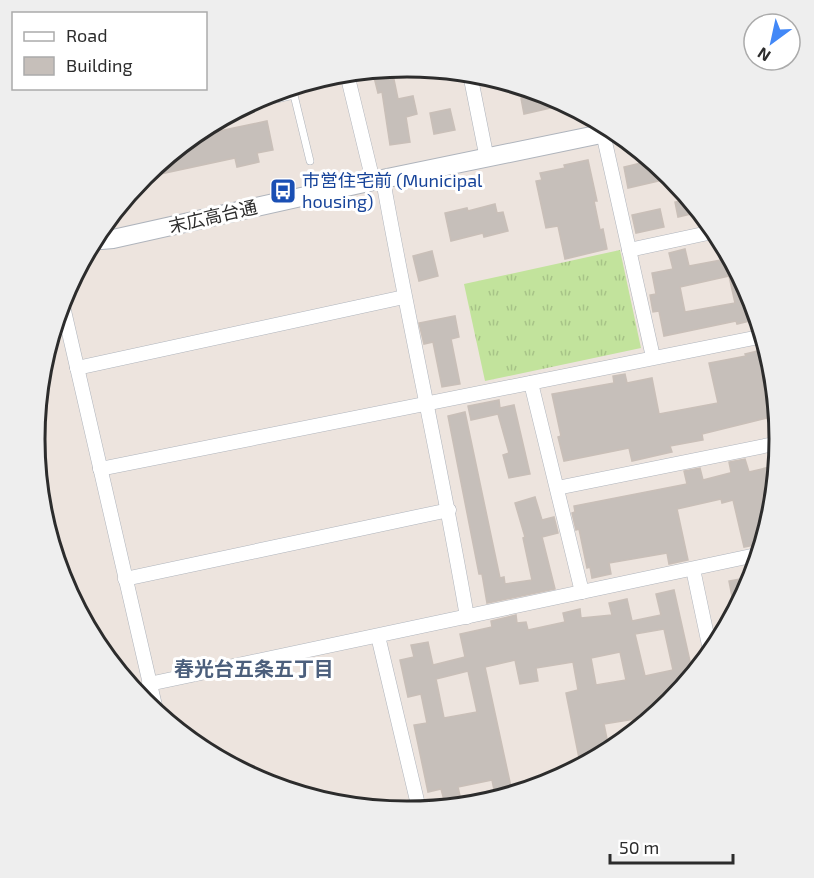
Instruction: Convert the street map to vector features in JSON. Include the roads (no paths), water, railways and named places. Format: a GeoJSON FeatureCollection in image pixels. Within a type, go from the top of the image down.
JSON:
{"type":"FeatureCollection","features":[{"type":"Feature","properties":{"kind":"street"},"geometry":{"type":"LineString","coordinates":[[349,82],[378,180],[404,297],[449,510],[467,617]]}},
{"type":"Feature","properties":{"kind":"street"},"geometry":{"type":"LineString","coordinates":[[472,83],[487,159]]}},
{"type":"Feature","properties":{"kind":"street","name":"末広高台通"},"geometry":{"type":"LineString","coordinates":[[105,240],[601,134]]}},
{"type":"Feature","properties":{"kind":"street"},"geometry":{"type":"LineString","coordinates":[[606,137],[653,357]]}},
{"type":"Feature","properties":{"kind":"street"},"geometry":{"type":"LineString","coordinates":[[630,250],[705,234]]}},
{"type":"Feature","properties":{"kind":"street"},"geometry":{"type":"LineString","coordinates":[[77,368],[404,297]]}},
{"type":"Feature","properties":{"kind":"street"},"geometry":{"type":"LineString","coordinates":[[66,319],[152,696]]}},
{"type":"Feature","properties":{"kind":"street"},"geometry":{"type":"LineString","coordinates":[[100,469],[754,337]]}},
{"type":"Feature","properties":{"kind":"street"},"geometry":{"type":"LineString","coordinates":[[531,383],[582,592]]}},
{"type":"Feature","properties":{"kind":"street"},"geometry":{"type":"LineString","coordinates":[[557,488],[769,444]]}},
{"type":"Feature","properties":{"kind":"street"},"geometry":{"type":"LineString","coordinates":[[125,579],[449,510]]}},
{"type":"Feature","properties":{"kind":"street"},"geometry":{"type":"LineString","coordinates":[[149,684],[749,556]]}},
{"type":"Feature","properties":{"kind":"street"},"geometry":{"type":"LineString","coordinates":[[693,569],[708,640]]}},
{"type":"Feature","properties":{"kind":"street"},"geometry":{"type":"LineString","coordinates":[[378,636],[417,801]]}},
{"type":"Feature","properties":{"kind":"lane"},"geometry":{"type":"LineString","coordinates":[[294,95],[310,161]]}},
{"type":"Feature","properties":{"kind":"place","name":"市営住宅前 (Municipal housing)"},"geometry":{"type":"Point","coordinates":[283,191]}},
{"type":"Feature","properties":{"kind":"district","name":"春光台五条五丁目"},"geometry":{"type":"Point","coordinates":[254,669]}}]}
